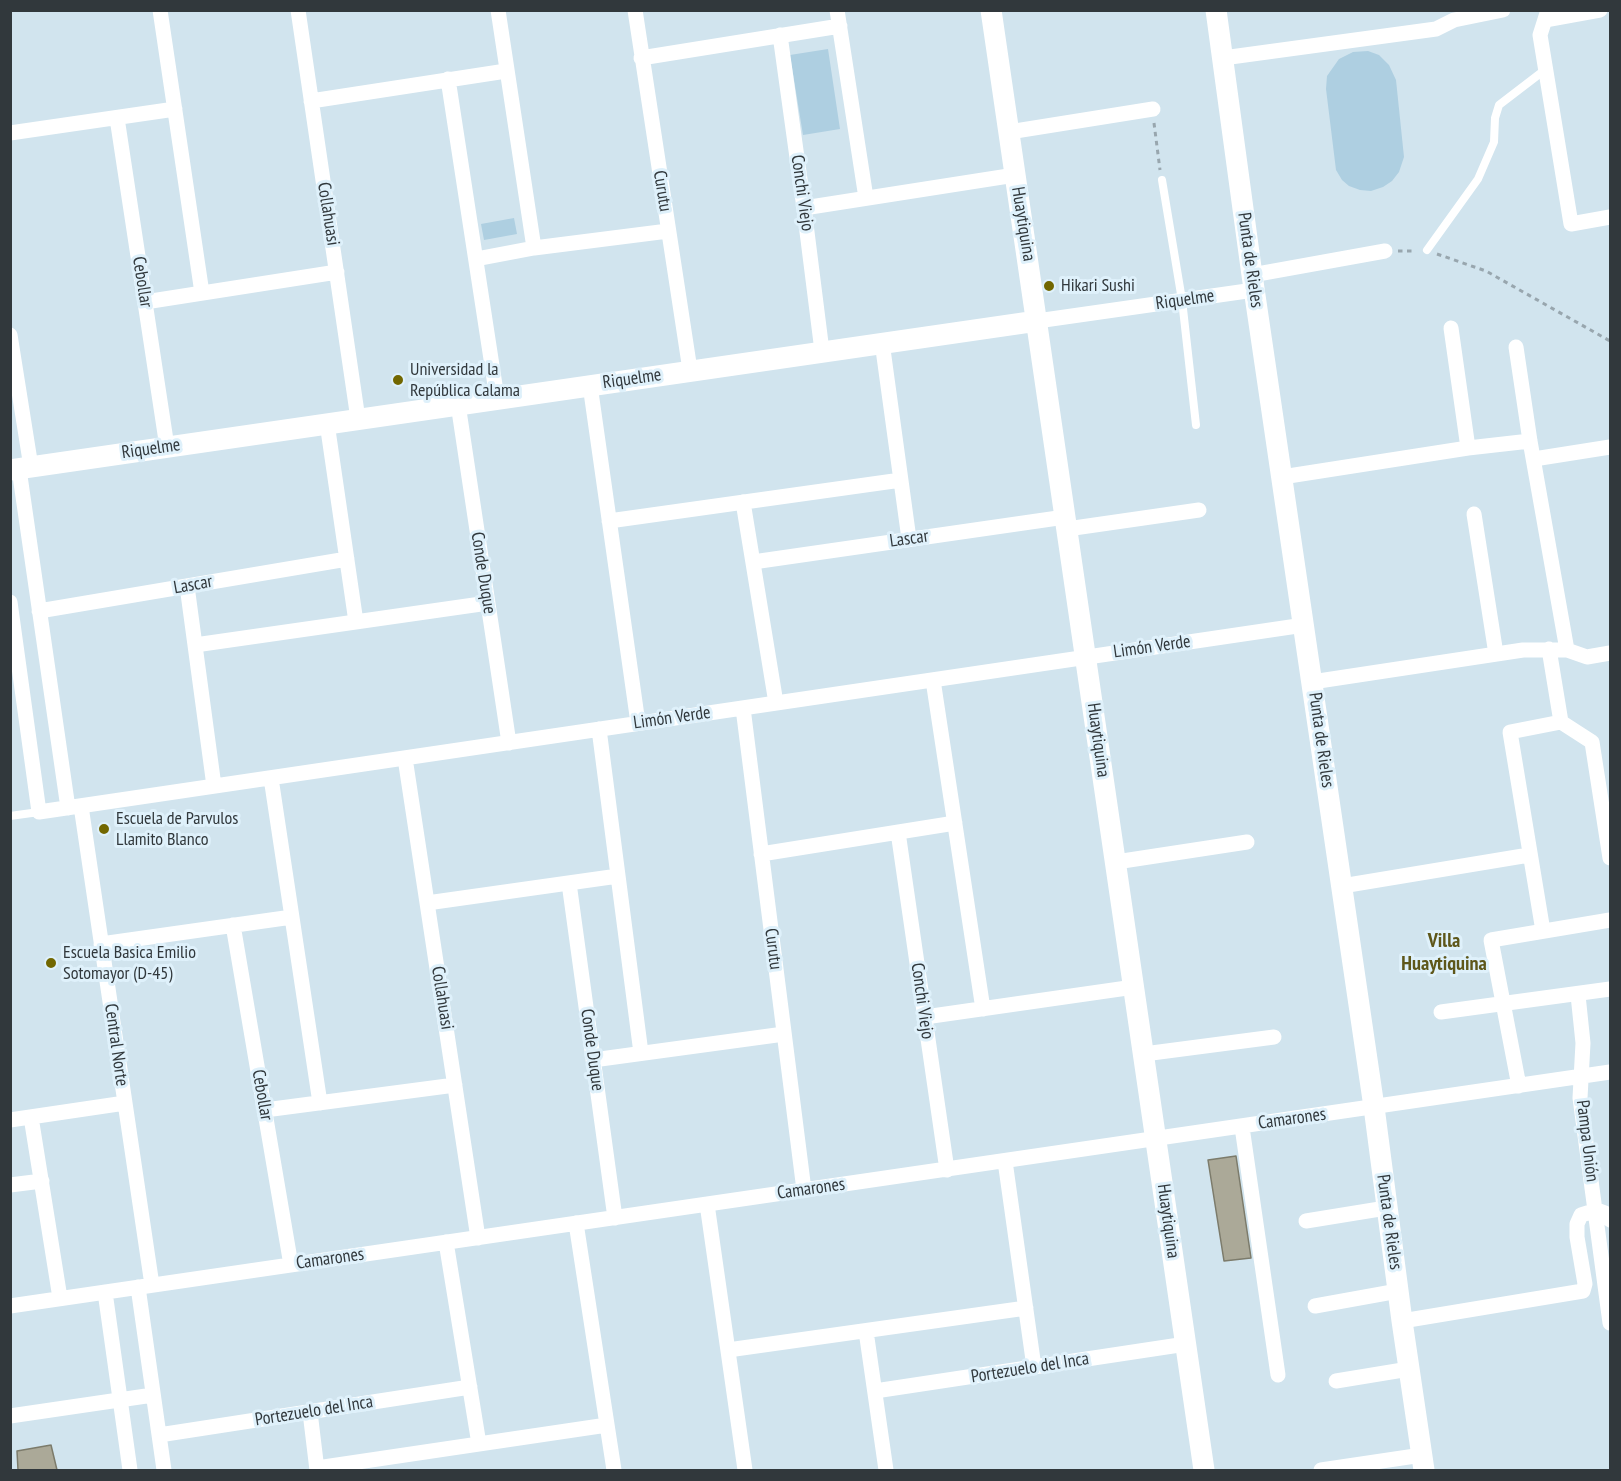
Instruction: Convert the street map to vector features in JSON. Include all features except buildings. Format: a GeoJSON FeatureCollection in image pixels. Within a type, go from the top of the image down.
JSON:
{"type":"FeatureCollection","features":[{"type":"Feature","properties":{"kind":"street"},"geometry":{"type":"LineString","coordinates":[[160,10],[202,293]]}},
{"type":"Feature","properties":{"kind":"street","name":"Collahuasi"},"geometry":{"type":"LineString","coordinates":[[298,10],[358,418]]}},
{"type":"Feature","properties":{"kind":"street"},"geometry":{"type":"LineString","coordinates":[[498,10],[534,249]]}},
{"type":"Feature","properties":{"kind":"street","name":"Curutu"},"geometry":{"type":"LineString","coordinates":[[635,10],[690,370]]}},
{"type":"Feature","properties":{"kind":"street","name":"Huaytiquina"},"geometry":{"type":"LineString","coordinates":[[991,10],[1204,1470]]}},
{"type":"Feature","properties":{"kind":"street","name":"Punta de Rieles"},"geometry":{"type":"LineString","coordinates":[[1216,10],[1253,283],[1374,1107],[1386,1208],[1423,1463]]}},
{"type":"Feature","properties":{"kind":"street"},"geometry":{"type":"LineString","coordinates":[[1223,58],[1436,29],[1454,20],[1503,10]]}},
{"type":"Feature","properties":{"kind":"street"},"geometry":{"type":"LineString","coordinates":[[1600,10],[1547,15],[1540,35],[1571,224],[1611,217]]}},
{"type":"Feature","properties":{"kind":"street"},"geometry":{"type":"LineString","coordinates":[[641,58],[780,35],[838,18],[866,198]]}},
{"type":"Feature","properties":{"kind":"street","name":"Conchi Viejo"},"geometry":{"type":"LineString","coordinates":[[780,35],[822,351]]}},
{"type":"Feature","properties":{"kind":"street"},"geometry":{"type":"LineString","coordinates":[[311,101],[506,71]]}},
{"type":"Feature","properties":{"kind":"street"},"geometry":{"type":"LineString","coordinates":[[447,80],[497,398]]}},
{"type":"Feature","properties":{"kind":"street"},"geometry":{"type":"LineString","coordinates":[[1009,132],[1153,109]]}},
{"type":"Feature","properties":{"kind":"street"},"geometry":{"type":"LineString","coordinates":[[10,133],[175,110]]}},
{"type":"Feature","properties":{"kind":"street","name":"Cebollar"},"geometry":{"type":"LineString","coordinates":[[117,118],[167,447]]}},
{"type":"Feature","properties":{"kind":"street"},"geometry":{"type":"LineString","coordinates":[[804,208],[1015,175]]}},
{"type":"Feature","properties":{"kind":"street"},"geometry":{"type":"LineString","coordinates":[[476,260],[534,249],[668,231]]}},
{"type":"Feature","properties":{"kind":"street","name":"Riquelme"},"geometry":{"type":"LineString","coordinates":[[20,468],[1182,300],[1385,251]]}},
{"type":"Feature","properties":{"kind":"street"},"geometry":{"type":"LineString","coordinates":[[145,302],[337,272]]}},
{"type":"Feature","properties":{"kind":"street"},"geometry":{"type":"LineString","coordinates":[[1451,328],[1468,448]]}},
{"type":"Feature","properties":{"kind":"street","name":"Central Norte"},"geometry":{"type":"LineString","coordinates":[[10,335],[20,468],[39,611],[101,944],[125,1103],[145,1286],[153,1395],[164,1470]]}},
{"type":"Feature","properties":{"kind":"street"},"geometry":{"type":"LineString","coordinates":[[882,342],[909,539]]}},
{"type":"Feature","properties":{"kind":"street"},"geometry":{"type":"LineString","coordinates":[[1516,347],[1530,441],[1568,650]]}},
{"type":"Feature","properties":{"kind":"street"},"geometry":{"type":"LineString","coordinates":[[590,385],[638,723]]}},
{"type":"Feature","properties":{"kind":"street","name":"Conde Duque"},"geometry":{"type":"LineString","coordinates":[[458,404],[509,743]]}},
{"type":"Feature","properties":{"kind":"street"},"geometry":{"type":"LineString","coordinates":[[327,423],[356,622]]}},
{"type":"Feature","properties":{"kind":"street"},"geometry":{"type":"LineString","coordinates":[[1282,477],[1468,448],[1530,441]]}},
{"type":"Feature","properties":{"kind":"street"},"geometry":{"type":"LineString","coordinates":[[1534,459],[1611,447]]}},
{"type":"Feature","properties":{"kind":"street"},"geometry":{"type":"LineString","coordinates":[[609,521],[901,480]]}},
{"type":"Feature","properties":{"kind":"street"},"geometry":{"type":"LineString","coordinates":[[743,502],[776,703]]}},
{"type":"Feature","properties":{"kind":"street","name":"Lascar"},"geometry":{"type":"LineString","coordinates":[[753,562],[909,539],[1199,510]]}},
{"type":"Feature","properties":{"kind":"street"},"geometry":{"type":"LineString","coordinates":[[1474,514],[1496,654]]}},
{"type":"Feature","properties":{"kind":"street","name":"Lascar"},"geometry":{"type":"LineString","coordinates":[[39,611],[347,559]]}},
{"type":"Feature","properties":{"kind":"street"},"geometry":{"type":"LineString","coordinates":[[187,586],[214,786]]}},
{"type":"Feature","properties":{"kind":"street"},"geometry":{"type":"LineString","coordinates":[[10,602],[39,812]]}},
{"type":"Feature","properties":{"kind":"street"},"geometry":{"type":"LineString","coordinates":[[195,645],[488,603]]}},
{"type":"Feature","properties":{"kind":"street","name":"Limón Verde"},"geometry":{"type":"LineString","coordinates":[[39,812],[1304,625]]}},
{"type":"Feature","properties":{"kind":"street"},"geometry":{"type":"LineString","coordinates":[[1549,649],[1562,722]]}},
{"type":"Feature","properties":{"kind":"street"},"geometry":{"type":"LineString","coordinates":[[1312,682],[1496,654],[1549,649],[1568,650],[1587,657],[1611,653]]}},
{"type":"Feature","properties":{"kind":"street"},"geometry":{"type":"LineString","coordinates":[[933,680],[983,1009]]}},
{"type":"Feature","properties":{"kind":"street","name":"Curutu"},"geometry":{"type":"LineString","coordinates":[[743,708],[804,1190]]}},
{"type":"Feature","properties":{"kind":"street"},"geometry":{"type":"LineString","coordinates":[[1543,931],[1510,732],[1562,722],[1592,742],[1611,858]]}},
{"type":"Feature","properties":{"kind":"street"},"geometry":{"type":"LineString","coordinates":[[599,729],[641,1053]]}},
{"type":"Feature","properties":{"kind":"street","name":"Collahuasi"},"geometry":{"type":"LineString","coordinates":[[405,758],[478,1238]]}},
{"type":"Feature","properties":{"kind":"street"},"geometry":{"type":"LineString","coordinates":[[270,778],[320,1103]]}},
{"type":"Feature","properties":{"kind":"street"},"geometry":{"type":"LineString","coordinates":[[761,854],[955,823]]}},
{"type":"Feature","properties":{"kind":"street","name":"Conchi Viejo"},"geometry":{"type":"LineString","coordinates":[[898,832],[947,1170]]}},
{"type":"Feature","properties":{"kind":"street"},"geometry":{"type":"LineString","coordinates":[[1116,862],[1247,842]]}},
{"type":"Feature","properties":{"kind":"street"},"geometry":{"type":"LineString","coordinates":[[1342,886],[1529,855]]}},
{"type":"Feature","properties":{"kind":"street"},"geometry":{"type":"LineString","coordinates":[[427,903],[618,876]]}},
{"type":"Feature","properties":{"kind":"street","name":"Conde Duque"},"geometry":{"type":"LineString","coordinates":[[569,883],[615,1218]]}},
{"type":"Feature","properties":{"kind":"street"},"geometry":{"type":"LineString","coordinates":[[101,944],[292,917]]}},
{"type":"Feature","properties":{"kind":"street"},"geometry":{"type":"LineString","coordinates":[[1519,1086],[1491,940],[1611,920]]}},
{"type":"Feature","properties":{"kind":"street","name":"Cebollar"},"geometry":{"type":"LineString","coordinates":[[233,925],[291,1265]]}},
{"type":"Feature","properties":{"kind":"street"},"geometry":{"type":"LineString","coordinates":[[925,1017],[1134,987]]}},
{"type":"Feature","properties":{"kind":"street"},"geometry":{"type":"LineString","coordinates":[[1441,1012],[1611,989]]}},
{"type":"Feature","properties":{"kind":"street","name":"Pampa Unión"},"geometry":{"type":"LineString","coordinates":[[1578,994],[1583,1043],[1580,1098],[1611,1323]]}},
{"type":"Feature","properties":{"kind":"street"},"geometry":{"type":"LineString","coordinates":[[593,1060],[784,1034]]}},
{"type":"Feature","properties":{"kind":"street"},"geometry":{"type":"LineString","coordinates":[[1144,1054],[1274,1037]]}},
{"type":"Feature","properties":{"kind":"street","name":"Camarones"},"geometry":{"type":"LineString","coordinates":[[10,1305],[1611,1072]]}},
{"type":"Feature","properties":{"kind":"street"},"geometry":{"type":"LineString","coordinates":[[265,1110],[455,1085]]}},
{"type":"Feature","properties":{"kind":"street"},"geometry":{"type":"LineString","coordinates":[[10,1120],[125,1103]]}},
{"type":"Feature","properties":{"kind":"street"},"geometry":{"type":"LineString","coordinates":[[32,1117],[60,1298]]}},
{"type":"Feature","properties":{"kind":"street"},"geometry":{"type":"LineString","coordinates":[[1242,1127],[1278,1375]]}},
{"type":"Feature","properties":{"kind":"street"},"geometry":{"type":"LineString","coordinates":[[1005,1161],[1034,1367]]}},
{"type":"Feature","properties":{"kind":"street"},"geometry":{"type":"LineString","coordinates":[[10,1185],[42,1181]]}},
{"type":"Feature","properties":{"kind":"street"},"geometry":{"type":"LineString","coordinates":[[707,1204],[745,1470]]}},
{"type":"Feature","properties":{"kind":"street"},"geometry":{"type":"LineString","coordinates":[[1306,1221],[1386,1208]]}},
{"type":"Feature","properties":{"kind":"street"},"geometry":{"type":"LineString","coordinates":[[1402,1321],[1583,1292],[1585,1284],[1577,1224],[1581,1215],[1597,1210],[1605,1213],[1611,1220]]}},
{"type":"Feature","properties":{"kind":"street"},"geometry":{"type":"LineString","coordinates":[[576,1223],[614,1470]]}},
{"type":"Feature","properties":{"kind":"street"},"geometry":{"type":"LineString","coordinates":[[446,1242],[479,1444]]}},
{"type":"Feature","properties":{"kind":"street"},"geometry":{"type":"LineString","coordinates":[[1315,1306],[1398,1291]]}},
{"type":"Feature","properties":{"kind":"street"},"geometry":{"type":"LineString","coordinates":[[105,1292],[130,1470]]}},
{"type":"Feature","properties":{"kind":"street"},"geometry":{"type":"LineString","coordinates":[[728,1350],[1026,1308]]}},
{"type":"Feature","properties":{"kind":"street"},"geometry":{"type":"LineString","coordinates":[[866,1331],[886,1470]]}},
{"type":"Feature","properties":{"kind":"street","name":"Portezuelo del Inca"},"geometry":{"type":"LineString","coordinates":[[874,1391],[1186,1344]]}},
{"type":"Feature","properties":{"kind":"street"},"geometry":{"type":"LineString","coordinates":[[1336,1382],[1409,1370]]}},
{"type":"Feature","properties":{"kind":"street","name":"Portezuelo del Inca"},"geometry":{"type":"LineString","coordinates":[[159,1436],[470,1387]]}},
{"type":"Feature","properties":{"kind":"street"},"geometry":{"type":"LineString","coordinates":[[10,1416],[153,1395]]}},
{"type":"Feature","properties":{"kind":"street"},"geometry":{"type":"LineString","coordinates":[[310,1412],[317,1469],[607,1425]]}},
{"type":"Feature","properties":{"kind":"street"},"geometry":{"type":"LineString","coordinates":[[1321,1470],[1423,1463]]}},
{"type":"Feature","properties":{"kind":"lane"},"geometry":{"type":"LineString","coordinates":[[1426,250],[1478,180],[1494,142],[1499,105],[1546,69]]}},
{"type":"Feature","properties":{"kind":"lane"},"geometry":{"type":"LineString","coordinates":[[1162,180],[1182,300],[1196,425]]}},
{"type":"Feature","properties":{"kind":"lane"},"geometry":{"type":"LineString","coordinates":[[10,816],[39,812]]}},
{"type":"Feature","properties":{"kind":"path"},"geometry":{"type":"LineString","coordinates":[[1153,109],[1162,180]]}},
{"type":"Feature","properties":{"kind":"path"},"geometry":{"type":"LineString","coordinates":[[1385,251],[1426,250],[1486,271],[1611,341]]}},
{"type":"Feature","properties":{"kind":"shaded area"},"geometry":{"type":"Polygon","coordinates":[[[828,49],[840,129],[803,135],[790,55],[828,49]]]}},
{"type":"Feature","properties":{"kind":"shaded area"},"geometry":{"type":"Polygon","coordinates":[[[1368,51],[1379,55],[1389,65],[1396,80],[1404,157],[1399,172],[1392,181],[1371,191],[1349,186],[1336,170],[1326,89],[1327,76],[1339,59],[1353,52],[1368,51]]]}},
{"type":"Feature","properties":{"kind":"shaded area"},"geometry":{"type":"Polygon","coordinates":[[[514,218],[517,234],[484,240],[481,224],[514,218]]]}},
{"type":"Feature","properties":{"kind":"place","name":"Hikari Sushi"},"geometry":{"type":"Point","coordinates":[1049,286]}},
{"type":"Feature","properties":{"kind":"place","name":"Universidad la República Calama"},"geometry":{"type":"Point","coordinates":[398,380]}},
{"type":"Feature","properties":{"kind":"place","name":"Escuela de Parvulos Llamito Blanco"},"geometry":{"type":"Point","coordinates":[104,829]}},
{"type":"Feature","properties":{"kind":"place","name":"Escuela Basica Emilio Sotomayor (D-45)"},"geometry":{"type":"Point","coordinates":[51,963]}},
{"type":"Feature","properties":{"kind":"district","name":"Villa Huaytiquina"},"geometry":{"type":"Point","coordinates":[1444,952]}}]}
